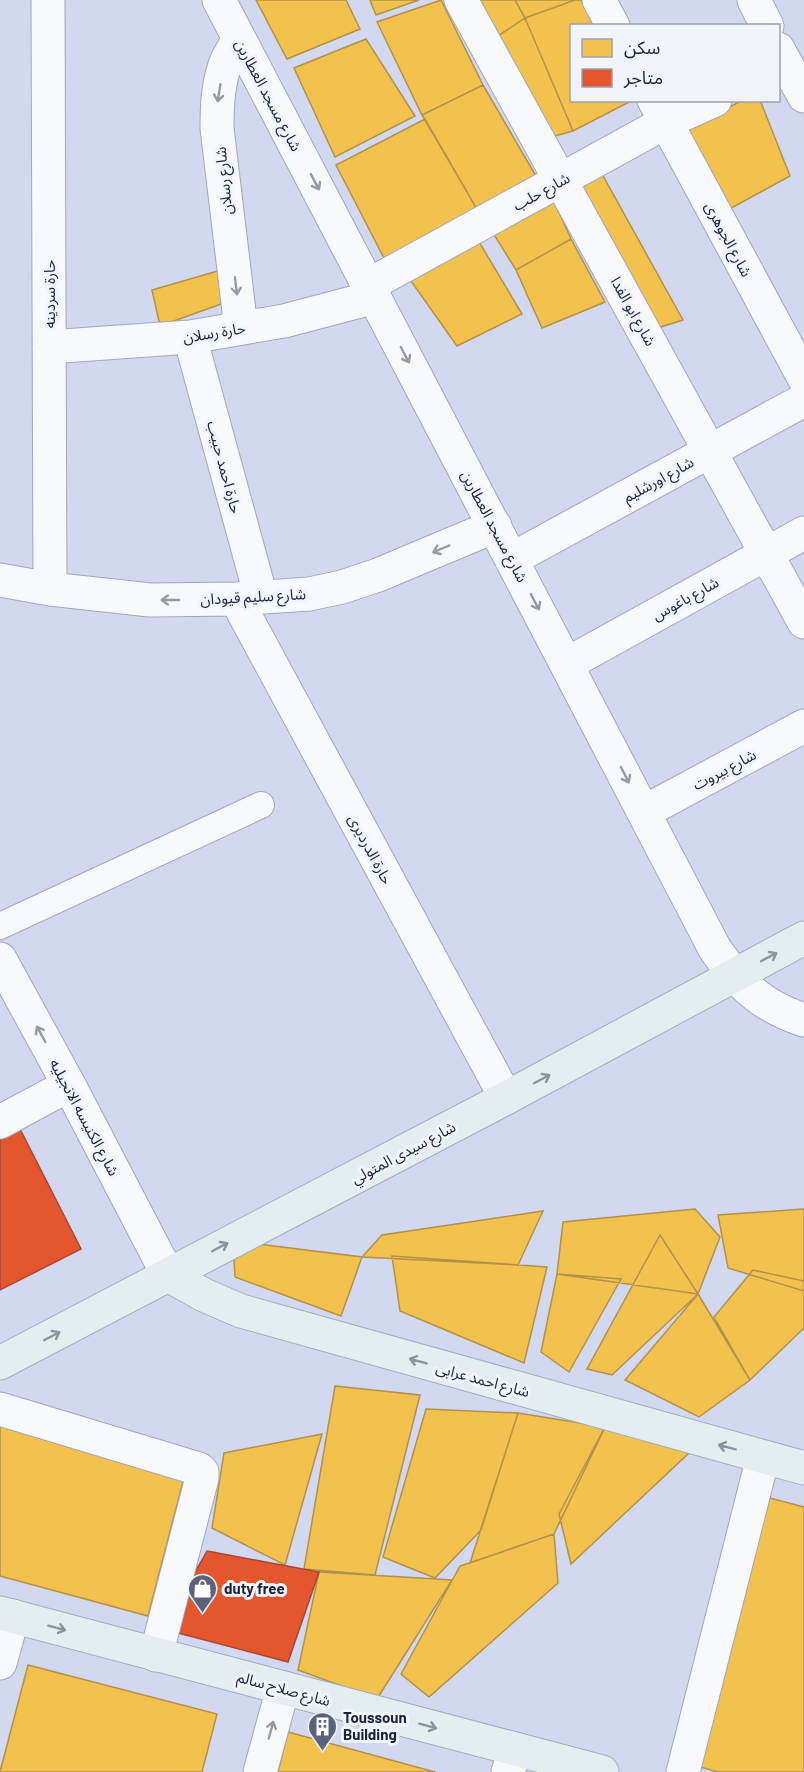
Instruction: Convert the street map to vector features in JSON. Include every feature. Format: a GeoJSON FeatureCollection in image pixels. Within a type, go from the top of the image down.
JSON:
{"type":"FeatureCollection","features":[{"type":"Feature","properties":{"kind":"main road","name":"شارع سيدى المتولي"},"geometry":{"type":"LineString","coordinates":[[0,1363],[506,1098],[804,938]]}},
{"type":"Feature","properties":{"kind":"main road","name":"شارع احمد عرابى"},"geometry":{"type":"LineString","coordinates":[[168,1275],[241,1311],[804,1468]]}},
{"type":"Feature","properties":{"kind":"main road","name":"شارع صلاح سالم"},"geometry":{"type":"LineString","coordinates":[[7,1615],[283,1688],[512,1760],[602,1772]]}},
{"type":"Feature","properties":{"kind":"street","name":"حارة سردينه"},"geometry":{"type":"LineString","coordinates":[[48,0],[50,589]]}},
{"type":"Feature","properties":{"kind":"street","name":"شارع مسجد العطارين"},"geometry":{"type":"LineString","coordinates":[[219,0],[715,949],[734,975],[755,995],[784,1014],[804,1020]]}},
{"type":"Feature","properties":{"kind":"street","name":"شارع ابو الفدا"},"geometry":{"type":"LineString","coordinates":[[461,0],[804,622]]}},
{"type":"Feature","properties":{"kind":"street"},"geometry":{"type":"LineString","coordinates":[[598,0],[612,24]]}},
{"type":"Feature","properties":{"kind":"street"},"geometry":{"type":"LineString","coordinates":[[754,0],[766,24]]}},
{"type":"Feature","properties":{"kind":"street","name":"شارع رسلان"},"geometry":{"type":"LineString","coordinates":[[239,38],[227,61],[220,85],[217,128],[241,328]]}},
{"type":"Feature","properties":{"kind":"street","name":"شارع حلب"},"geometry":{"type":"LineString","coordinates":[[372,291],[561,179],[660,111],[705,102]]}},
{"type":"Feature","properties":{"kind":"street","name":"شارع الجوهرى"},"geometry":{"type":"LineString","coordinates":[[660,111],[804,378]]}},
{"type":"Feature","properties":{"kind":"street","name":"حارة رسلان"},"geometry":{"type":"LineString","coordinates":[[49,346],[190,337],[284,321],[372,291]]}},
{"type":"Feature","properties":{"kind":"street","name":"حارة احمد حبيب"},"geometry":{"type":"LineString","coordinates":[[190,337],[248,598]]}},
{"type":"Feature","properties":{"kind":"street","name":"شارع اورشليم"},"geometry":{"type":"LineString","coordinates":[[512,559],[804,400]]}},
{"type":"Feature","properties":{"kind":"street","name":"شارع سليم قيودان"},"geometry":{"type":"LineString","coordinates":[[0,579],[50,589],[150,600],[309,594],[342,587],[378,575],[495,526]]}},
{"type":"Feature","properties":{"kind":"street","name":"شارع باغوس"},"geometry":{"type":"LineString","coordinates":[[567,664],[804,533]]}},
{"type":"Feature","properties":{"kind":"street","name":"حارة الدرديرى"},"geometry":{"type":"LineString","coordinates":[[248,598],[506,1098]]}},
{"type":"Feature","properties":{"kind":"street","name":"شارع بيروت"},"geometry":{"type":"LineString","coordinates":[[644,812],[804,726]]}},
{"type":"Feature","properties":{"kind":"street","name":"شارع الكنيسه الانجيليه"},"geometry":{"type":"LineString","coordinates":[[0,959],[168,1275]]}},
{"type":"Feature","properties":{"kind":"street"},"geometry":{"type":"LineString","coordinates":[[0,1122],[69,1085]]}},
{"type":"Feature","properties":{"kind":"street"},"geometry":{"type":"LineString","coordinates":[[0,1409],[199,1468],[202,1472],[156,1655]]}},
{"type":"Feature","properties":{"kind":"street"},"geometry":{"type":"LineString","coordinates":[[683,1772],[763,1457]]}},
{"type":"Feature","properties":{"kind":"street"},"geometry":{"type":"LineString","coordinates":[[0,1663],[7,1615]]}},
{"type":"Feature","properties":{"kind":"street"},"geometry":{"type":"LineString","coordinates":[[260,1772],[283,1688]]}},
{"type":"Feature","properties":{"kind":"lane"},"geometry":{"type":"LineString","coordinates":[[0,926],[261,805]]}},
{"type":"Feature","properties":{"kind":"building: سكن"},"geometry":{"type":"Polygon","coordinates":[[[256,0],[346,0],[360,29],[287,59],[256,0]]]}},
{"type":"Feature","properties":{"kind":"building: سكن"},"geometry":{"type":"Polygon","coordinates":[[[370,0],[419,0],[376,15],[370,0]]]}},
{"type":"Feature","properties":{"kind":"building: سكن"},"geometry":{"type":"Polygon","coordinates":[[[441,0],[483,85],[422,115],[377,22],[441,0]]]}},
{"type":"Feature","properties":{"kind":"building: سكن"},"geometry":{"type":"Polygon","coordinates":[[[472,0],[515,0],[525,18],[486,44],[472,0]]]}},
{"type":"Feature","properties":{"kind":"building: سكن"},"geometry":{"type":"Polygon","coordinates":[[[515,0],[575,0],[525,18],[515,0]]]}},
{"type":"Feature","properties":{"kind":"building: سكن"},"geometry":{"type":"Polygon","coordinates":[[[575,0],[581,0],[593,24],[570,24],[570,102],[629,102],[573,131],[525,18],[575,0]]]}},
{"type":"Feature","properties":{"kind":"building: سكن"},"geometry":{"type":"Polygon","coordinates":[[[525,18],[573,131],[540,140],[486,44],[525,18]]]}},
{"type":"Feature","properties":{"kind":"building: سكن"},"geometry":{"type":"Polygon","coordinates":[[[366,39],[415,116],[335,157],[294,68],[366,39]]]}},
{"type":"Feature","properties":{"kind":"building: سكن"},"geometry":{"type":"Polygon","coordinates":[[[483,85],[536,176],[478,211],[422,115],[483,85]]]}},
{"type":"Feature","properties":{"kind":"building: سكن"},"geometry":{"type":"Polygon","coordinates":[[[739,102],[761,102],[790,176],[726,211],[685,130],[739,102]]]}},
{"type":"Feature","properties":{"kind":"building: سكن"},"geometry":{"type":"Polygon","coordinates":[[[425,119],[478,211],[386,262],[336,165],[425,119]]]}},
{"type":"Feature","properties":{"kind":"building: سكن"},"geometry":{"type":"Polygon","coordinates":[[[574,172],[602,174],[683,320],[645,332],[574,172]]]}},
{"type":"Feature","properties":{"kind":"building: سكن"},"geometry":{"type":"Polygon","coordinates":[[[553,199],[571,239],[516,270],[493,233],[553,199]]]}},
{"type":"Feature","properties":{"kind":"building: سكن"},"geometry":{"type":"Polygon","coordinates":[[[475,235],[522,314],[457,346],[406,274],[475,235]]]}},
{"type":"Feature","properties":{"kind":"building: سكن"},"geometry":{"type":"Polygon","coordinates":[[[571,239],[605,302],[542,328],[516,270],[571,239]]]}},
{"type":"Feature","properties":{"kind":"building: سكن"},"geometry":{"type":"Polygon","coordinates":[[[221,270],[224,303],[160,326],[152,290],[221,270]]]}},
{"type":"Feature","properties":{"kind":"building: سكن"},"geometry":{"type":"Polygon","coordinates":[[[695,1209],[720,1237],[698,1294],[557,1274],[563,1222],[695,1209]]]}},
{"type":"Feature","properties":{"kind":"building: سكن"},"geometry":{"type":"Polygon","coordinates":[[[804,1209],[804,1291],[728,1268],[718,1215],[804,1209]]]}},
{"type":"Feature","properties":{"kind":"building: سكن"},"geometry":{"type":"Polygon","coordinates":[[[543,1211],[518,1265],[362,1257],[382,1235],[543,1211]]]}},
{"type":"Feature","properties":{"kind":"building: سكن"},"geometry":{"type":"Polygon","coordinates":[[[660,1235],[698,1294],[612,1375],[587,1369],[660,1235]]]}},
{"type":"Feature","properties":{"kind":"building: سكن"},"geometry":{"type":"Polygon","coordinates":[[[233,1241],[362,1257],[341,1316],[235,1277],[233,1241]]]}},
{"type":"Feature","properties":{"kind":"building: سكن"},"geometry":{"type":"Polygon","coordinates":[[[392,1256],[547,1267],[524,1363],[400,1311],[392,1256]]]}},
{"type":"Feature","properties":{"kind":"building: سكن"},"geometry":{"type":"Polygon","coordinates":[[[753,1270],[804,1281],[804,1328],[750,1380],[714,1317],[753,1270]]]}},
{"type":"Feature","properties":{"kind":"building: سكن"},"geometry":{"type":"Polygon","coordinates":[[[557,1274],[621,1279],[569,1372],[541,1352],[557,1274]]]}},
{"type":"Feature","properties":{"kind":"building: سكن"},"geometry":{"type":"Polygon","coordinates":[[[698,1294],[750,1380],[699,1417],[625,1380],[698,1294]]]}},
{"type":"Feature","properties":{"kind":"building: سكن"},"geometry":{"type":"Polygon","coordinates":[[[335,1386],[420,1395],[375,1575],[304,1569],[335,1386]]]}},
{"type":"Feature","properties":{"kind":"building: سكن"},"geometry":{"type":"Polygon","coordinates":[[[426,1409],[518,1413],[481,1530],[435,1578],[383,1557],[426,1409]]]}},
{"type":"Feature","properties":{"kind":"building: سكن"},"geometry":{"type":"Polygon","coordinates":[[[518,1413],[605,1427],[554,1534],[470,1563],[518,1413]]]}},
{"type":"Feature","properties":{"kind":"building: سكن"},"geometry":{"type":"Polygon","coordinates":[[[0,1416],[186,1470],[148,1616],[0,1576],[0,1416]]]}},
{"type":"Feature","properties":{"kind":"building: سكن"},"geometry":{"type":"Polygon","coordinates":[[[605,1427],[690,1452],[571,1564],[559,1514],[605,1427]]]}},
{"type":"Feature","properties":{"kind":"building: سكن"},"geometry":{"type":"Polygon","coordinates":[[[322,1434],[285,1565],[212,1528],[224,1453],[322,1434]]]}},
{"type":"Feature","properties":{"kind":"building: سكن"},"geometry":{"type":"Polygon","coordinates":[[[766,1497],[804,1507],[804,1772],[718,1772],[693,1765],[766,1497]]]}},
{"type":"Feature","properties":{"kind":"building: سكن"},"geometry":{"type":"Polygon","coordinates":[[[554,1534],[558,1583],[429,1697],[401,1674],[460,1566],[554,1534]]]}},
{"type":"Feature","properties":{"kind":"building: سكن"},"geometry":{"type":"Polygon","coordinates":[[[319,1572],[452,1580],[377,1699],[298,1670],[319,1572]]]}},
{"type":"Feature","properties":{"kind":"building: سكن"},"geometry":{"type":"Polygon","coordinates":[[[28,1665],[217,1714],[202,1772],[0,1772],[28,1665]]]}},
{"type":"Feature","properties":{"kind":"building: سكن","name":"Toussoun Building"},"geometry":{"type":"Polygon","coordinates":[[[288,1732],[435,1772],[278,1772],[288,1732]]]}},
{"type":"Feature","properties":{"kind":"building: متاجر"},"geometry":{"type":"Polygon","coordinates":[[[18,1125],[81,1249],[0,1290],[0,1134],[18,1125]]]}},
{"type":"Feature","properties":{"kind":"building: متاجر"},"geometry":{"type":"Polygon","coordinates":[[[207,1551],[319,1572],[288,1662],[163,1629],[207,1551]]]}},
{"type":"Feature","properties":{"kind":"place","name":"duty free"},"geometry":{"type":"Point","coordinates":[203,1614]}},
{"type":"Feature","properties":{"kind":"place","name":"Toussoun Building"},"geometry":{"type":"Point","coordinates":[322,1752]}}]}
